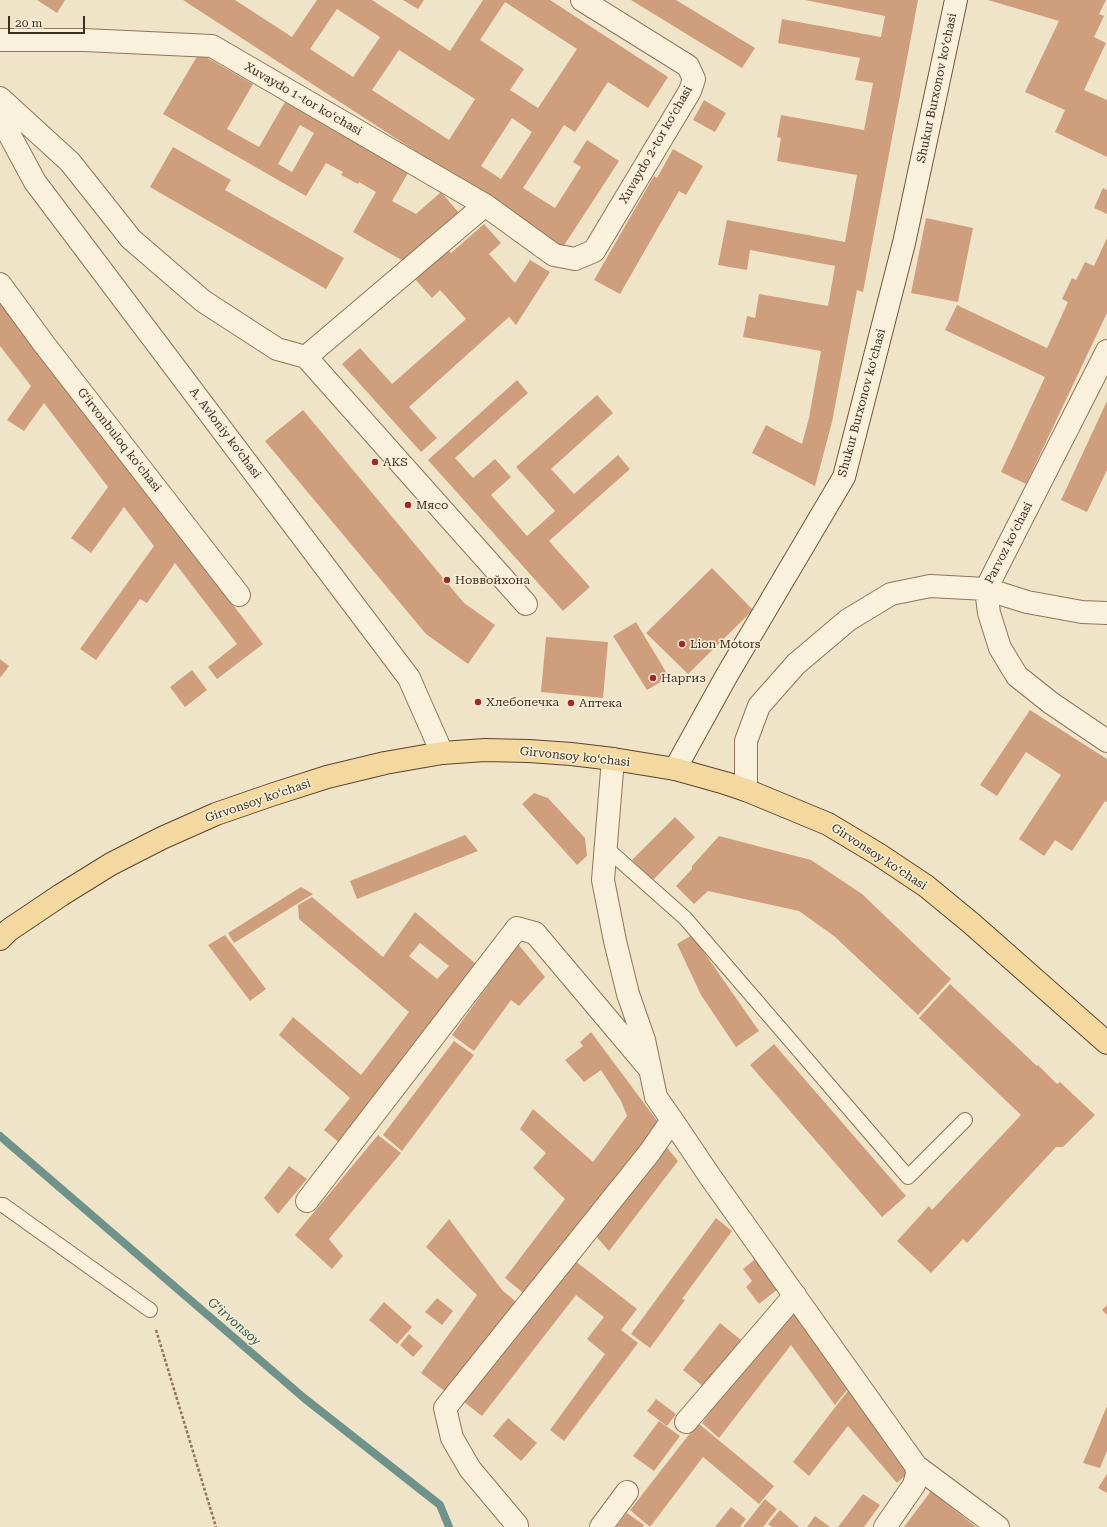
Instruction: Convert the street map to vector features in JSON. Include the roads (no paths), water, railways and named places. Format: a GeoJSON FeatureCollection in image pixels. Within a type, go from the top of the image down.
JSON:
{"type":"FeatureCollection","features":[{"type":"Feature","properties":{"kind":"main road","name":"Girvonsoy koʻchasi"},"geometry":{"type":"LineString","coordinates":[[4,935],[60,895],[111,864],[162,838],[216,814],[327,777],[384,763],[442,753],[485,750],[529,751],[613,759],[674,769],[725,783],[746,790],[828,824],[878,854],[926,886],[971,923],[1107,1043]]}},
{"type":"Feature","properties":{"kind":"street","name":"Xuvaydo 2-tor koʻchasi"},"geometry":{"type":"LineString","coordinates":[[575,259],[594,251],[690,91],[694,79],[688,66],[582,0]]}},
{"type":"Feature","properties":{"kind":"street","name":"Shukur Burxonov koʻchasi"},"geometry":{"type":"LineString","coordinates":[[674,769],[727,675],[844,477],[904,243],[956,0]]}},
{"type":"Feature","properties":{"kind":"street","name":"Xuvaydo 1-tor koʻchasi"},"geometry":{"type":"LineString","coordinates":[[0,40],[84,40],[212,46],[485,205],[554,255],[575,259]]}},
{"type":"Feature","properties":{"kind":"street"},"geometry":{"type":"LineString","coordinates":[[0,98],[70,162],[131,239],[203,300],[277,349],[306,357],[526,604]]}},
{"type":"Feature","properties":{"kind":"street","name":"A. Avloniy ko‘chasi"},"geometry":{"type":"LineString","coordinates":[[0,117],[35,182],[409,678],[442,753]]}},
{"type":"Feature","properties":{"kind":"street"},"geometry":{"type":"LineString","coordinates":[[306,357],[485,205]]}},
{"type":"Feature","properties":{"kind":"street","name":"Gʻirvonbuloq koʻchasi"},"geometry":{"type":"LineString","coordinates":[[0,284],[44,344],[239,595]]}},
{"type":"Feature","properties":{"kind":"street","name":"Parvoz koʻchasi"},"geometry":{"type":"LineString","coordinates":[[746,790],[746,742],[759,706],[796,664],[848,620],[891,594],[930,586],[986,589],[1107,351]]}},
{"type":"Feature","properties":{"kind":"street"},"geometry":{"type":"LineString","coordinates":[[1107,613],[1082,612],[1027,602],[986,589],[989,613],[1000,648],[1017,676],[1051,703],[1107,740]]}},
{"type":"Feature","properties":{"kind":"street"},"geometry":{"type":"LineString","coordinates":[[613,759],[604,880],[615,941],[628,994],[644,1040],[656,1097],[711,1178],[916,1466],[998,1527]]}},
{"type":"Feature","properties":{"kind":"street"},"geometry":{"type":"LineString","coordinates":[[307,1200],[516,928],[535,932],[650,1070]]}},
{"type":"Feature","properties":{"kind":"street"},"geometry":{"type":"LineString","coordinates":[[517,1527],[517,1525],[470,1469],[452,1438],[445,1408],[645,1158],[672,1120]]}},
{"type":"Feature","properties":{"kind":"street"},"geometry":{"type":"LineString","coordinates":[[686,1422],[795,1295]]}},
{"type":"Feature","properties":{"kind":"street"},"geometry":{"type":"LineString","coordinates":[[885,1527],[914,1484],[917,1474],[916,1466]]}},
{"type":"Feature","properties":{"kind":"street"},"geometry":{"type":"LineString","coordinates":[[601,1527],[627,1492]]}},
{"type":"Feature","properties":{"kind":"lane"},"geometry":{"type":"LineString","coordinates":[[606,848],[685,918],[908,1177],[965,1120]]}},
{"type":"Feature","properties":{"kind":"lane"},"geometry":{"type":"LineString","coordinates":[[0,1205],[3,1205],[150,1310]]}},
{"type":"Feature","properties":{"kind":"waterway","name":"G‘irvonsoy"},"geometry":{"type":"LineString","coordinates":[[0,1136],[304,1398],[440,1505],[449,1527]]}},
{"type":"Feature","properties":{"kind":"place","name":"AKS"},"geometry":{"type":"Point","coordinates":[375,462]}},
{"type":"Feature","properties":{"kind":"place","name":"Мясо"},"geometry":{"type":"Point","coordinates":[408,505]}},
{"type":"Feature","properties":{"kind":"place","name":"Новвойхона"},"geometry":{"type":"Point","coordinates":[447,580]}},
{"type":"Feature","properties":{"kind":"place","name":"Lion Motors"},"geometry":{"type":"Point","coordinates":[682,644]}},
{"type":"Feature","properties":{"kind":"place","name":"Наргиз"},"geometry":{"type":"Point","coordinates":[653,678]}},
{"type":"Feature","properties":{"kind":"place","name":"Хлебопечка"},"geometry":{"type":"Point","coordinates":[478,702]}},
{"type":"Feature","properties":{"kind":"place","name":"Аптека"},"geometry":{"type":"Point","coordinates":[571,703]}}]}
